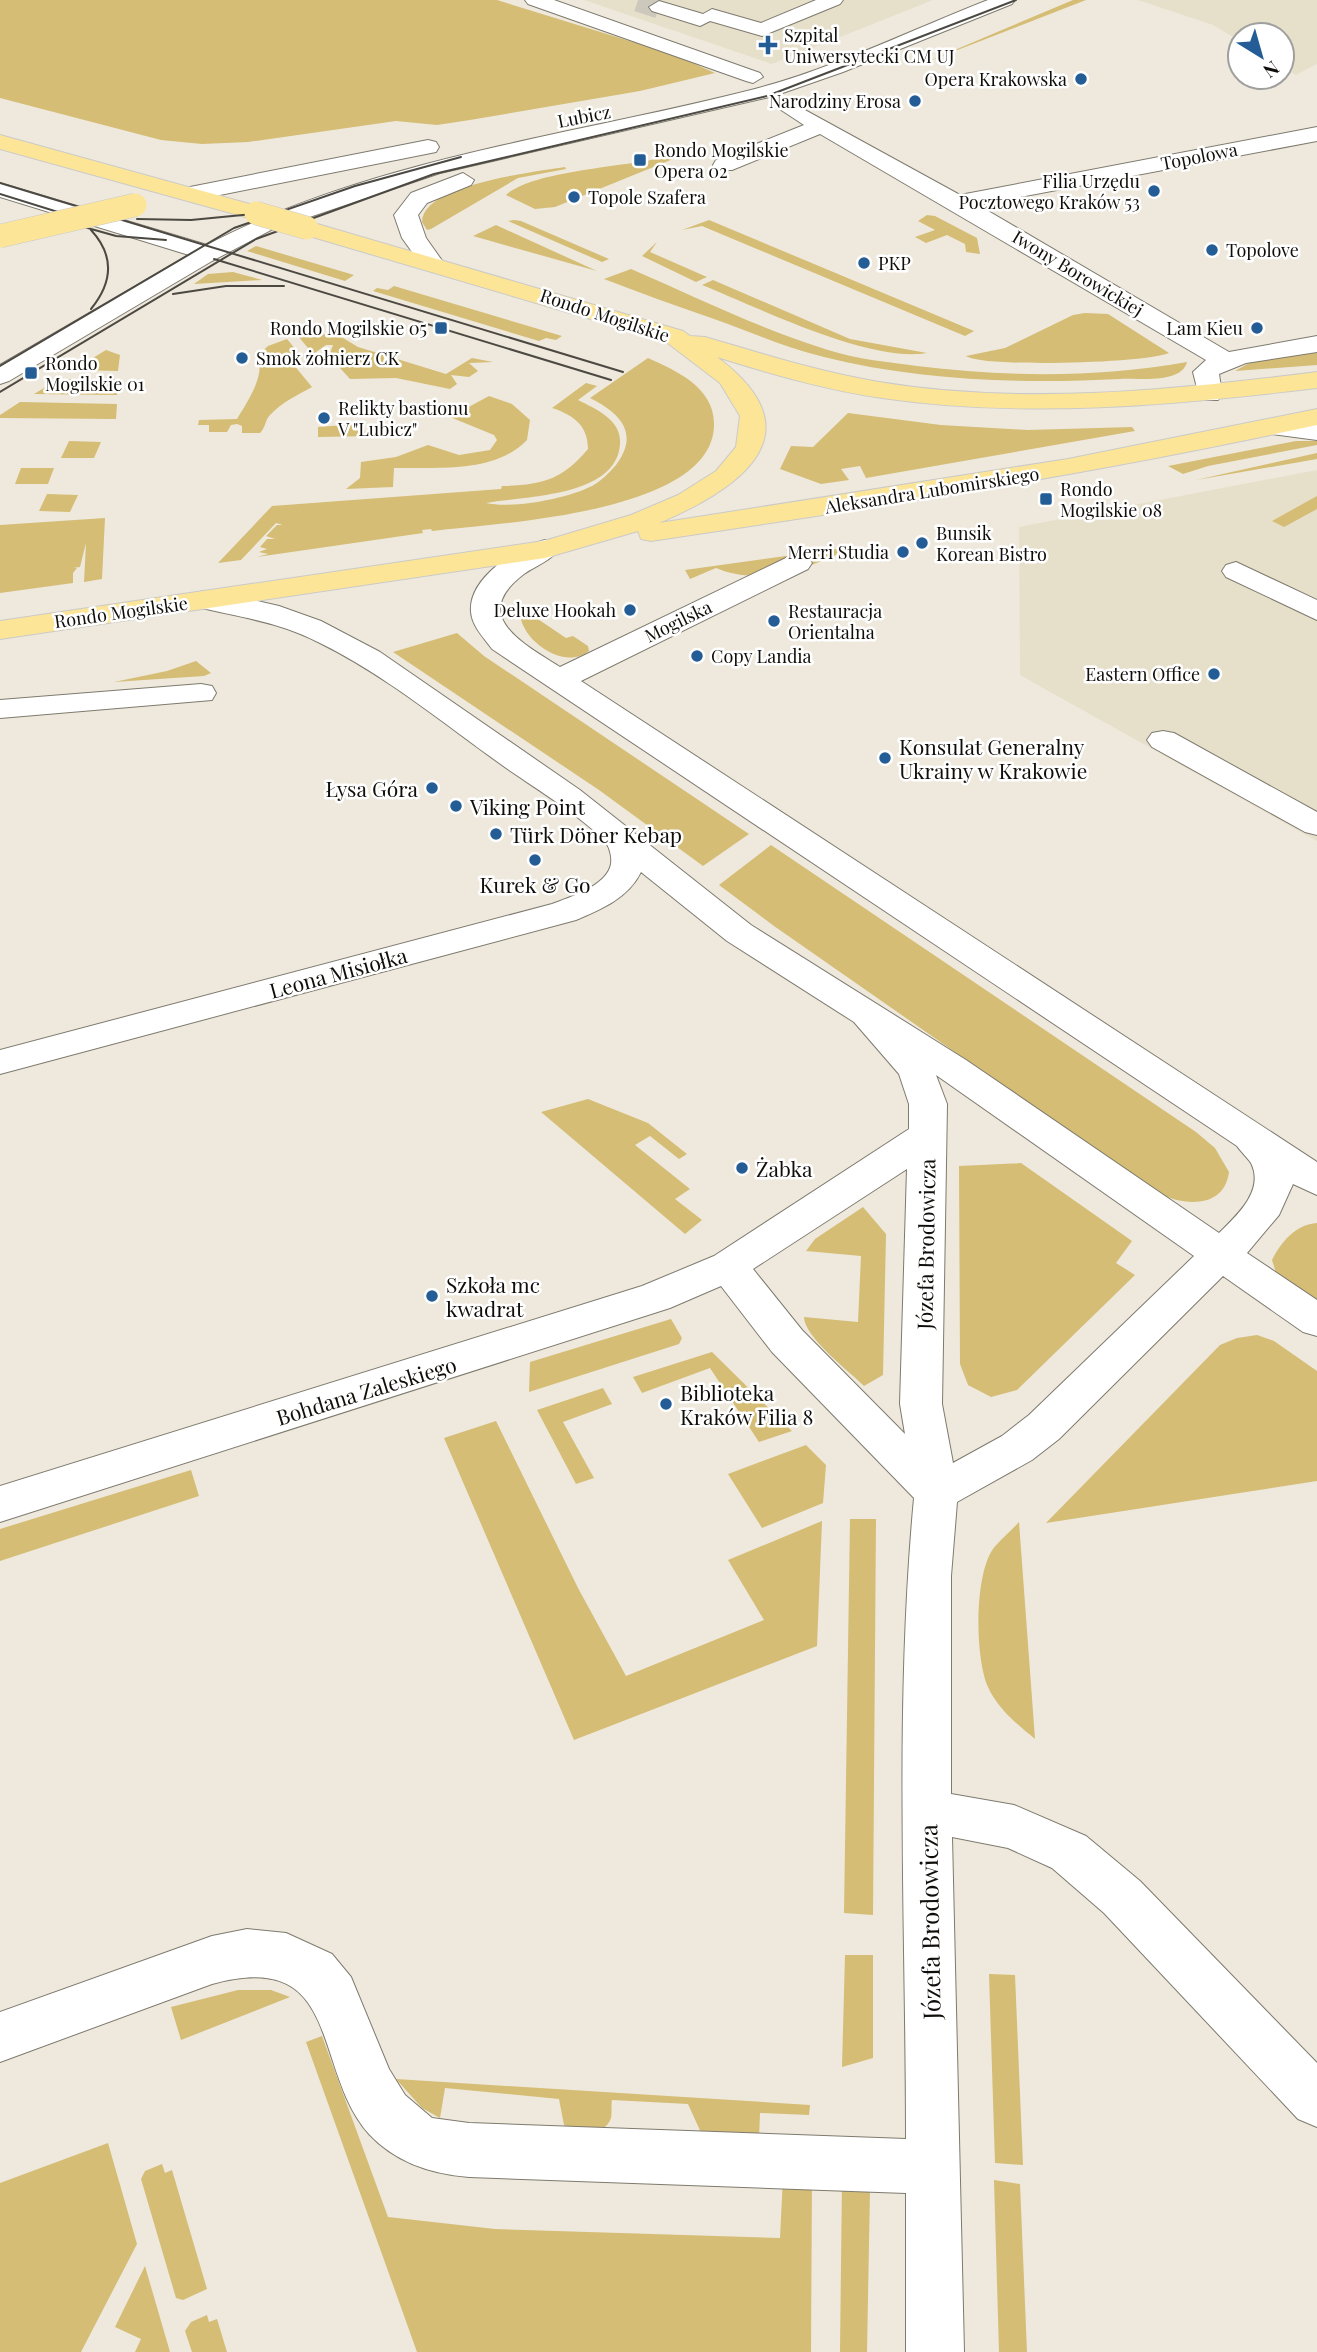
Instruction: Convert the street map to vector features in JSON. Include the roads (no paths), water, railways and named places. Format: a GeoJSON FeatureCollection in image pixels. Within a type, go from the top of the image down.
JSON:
{"type":"FeatureCollection","features":[{"type":"Feature","properties":{"kind":"main road"},"geometry":{"type":"LineString","coordinates":[[0,142],[190,194]]}},
{"type":"Feature","properties":{"kind":"main road","name":"Rondo Mogilskie"},"geometry":{"type":"LineString","coordinates":[[0,236],[190,194],[431,262],[674,336],[716,364],[743,395],[753,428],[752,439],[743,460],[722,482],[673,511],[616,531],[545,549],[0,630]]}},
{"type":"Feature","properties":{"kind":"main road"},"geometry":{"type":"LineString","coordinates":[[674,336],[817,378],[890,391],[1014,402],[1142,400],[1317,380]]}},
{"type":"Feature","properties":{"kind":"main road","name":"Aleksandra Lubomirskiego"},"geometry":{"type":"LineString","coordinates":[[545,549],[926,493],[1317,417]]}},
{"type":"Feature","properties":{"kind":"street"},"geometry":{"type":"LineString","coordinates":[[659,7],[762,30],[834,0]]}},
{"type":"Feature","properties":{"kind":"street","name":"Lubicz"},"geometry":{"type":"LineString","coordinates":[[190,194],[671,100],[753,77],[968,0]]}},
{"type":"Feature","properties":{"kind":"street"},"geometry":{"type":"LineString","coordinates":[[0,376],[208,253],[263,225],[434,168],[681,114],[777,89],[1005,0]]}},
{"type":"Feature","properties":{"kind":"street"},"geometry":{"type":"LineString","coordinates":[[548,1],[753,77]]}},
{"type":"Feature","properties":{"kind":"street","name":"Lubicz"},"geometry":{"type":"LineString","coordinates":[[431,262],[414,239],[406,215],[419,198],[432,191],[519,165],[690,129],[783,104],[874,71],[1031,2]]}},
{"type":"Feature","properties":{"kind":"street"},"geometry":{"type":"LineString","coordinates":[[653,40],[738,4]]}},
{"type":"Feature","properties":{"kind":"street","name":"Iwony Borowickiej"},"geometry":{"type":"LineString","coordinates":[[783,104],[957,202],[1226,361]]}},
{"type":"Feature","properties":{"kind":"street"},"geometry":{"type":"LineString","coordinates":[[724,165],[822,125]]}},
{"type":"Feature","properties":{"kind":"street","name":"Topolowa"},"geometry":{"type":"LineString","coordinates":[[957,202],[1317,134]]}},
{"type":"Feature","properties":{"kind":"street"},"geometry":{"type":"LineString","coordinates":[[0,190],[208,253]]}},
{"type":"Feature","properties":{"kind":"street"},"geometry":{"type":"LineString","coordinates":[[1209,394],[1206,372],[1226,361],[1317,344]]}},
{"type":"Feature","properties":{"kind":"street"},"geometry":{"type":"LineString","coordinates":[[1274,427],[1317,432]]}},
{"type":"Feature","properties":{"kind":"street"},"geometry":{"type":"LineString","coordinates":[[545,549],[516,565],[495,585],[485,607],[489,624],[503,643],[1317,1181]]}},
{"type":"Feature","properties":{"kind":"street","name":"Mogilska"},"geometry":{"type":"LineString","coordinates":[[558,680],[798,563]]}},
{"type":"Feature","properties":{"kind":"street"},"geometry":{"type":"LineString","coordinates":[[1236,571],[1317,611]]}},
{"type":"Feature","properties":{"kind":"street"},"geometry":{"type":"LineString","coordinates":[[204,600],[244,605],[295,621],[337,639],[369,658],[619,836],[739,933],[953,1069],[1317,1321]]}},
{"type":"Feature","properties":{"kind":"street"},"geometry":{"type":"LineString","coordinates":[[0,709],[201,693]]}},
{"type":"Feature","properties":{"kind":"street"},"geometry":{"type":"LineString","coordinates":[[1163,740],[1317,825]]}},
{"type":"Feature","properties":{"kind":"street","name":"Leona Misiołka"},"geometry":{"type":"LineString","coordinates":[[0,1062],[571,909],[589,902],[624,874],[630,863],[630,850],[619,836]]}},
{"type":"Feature","properties":{"kind":"street","name":"Józefa Brodowicza"},"geometry":{"type":"LineString","coordinates":[[867,1015],[916,1070],[928,1104],[921,1404],[936,1493],[929,1576],[927,1811],[931,1938],[934,2352]]}},
{"type":"Feature","properties":{"kind":"street"},"geometry":{"type":"LineString","coordinates":[[728,1266],[787,1340],[936,1493],[1017,1448],[1044,1427],[1262,1212],[1270,1198],[1275,1178],[1268,1157],[1232,1124]]}},
{"type":"Feature","properties":{"kind":"street","name":"Bohdana Zaleskiego"},"geometry":{"type":"LineString","coordinates":[[0,1504],[613,1312],[728,1266],[903,1154],[927,1132]]}},
{"type":"Feature","properties":{"kind":"street"},"geometry":{"type":"LineString","coordinates":[[927,1811],[1014,1827],[1069,1852],[1122,1897],[1317,2101]]}},
{"type":"Feature","properties":{"kind":"street"},"geometry":{"type":"LineString","coordinates":[[0,2037],[198,1965],[246,1953],[272,1954],[291,1957],[319,1973],[336,2001],[382,2108],[410,2136],[427,2144],[488,2151],[932,2167]]}},
{"type":"Feature","properties":{"kind":"tunnel"},"geometry":{"type":"LineString","coordinates":[[638,0],[659,7]]}},
{"type":"Feature","properties":{"kind":"tram line"},"geometry":{"type":"LineString","coordinates":[[232,253],[256,239],[434,174],[767,96],[1016,0]]}},
{"type":"Feature","properties":{"kind":"tram line"},"geometry":{"type":"LineString","coordinates":[[205,245],[234,228],[355,186],[461,157]]}},
{"type":"Feature","properties":{"kind":"tram line"},"geometry":{"type":"LineString","coordinates":[[0,183],[205,245]]}},
{"type":"Feature","properties":{"kind":"tram line"},"geometry":{"type":"LineString","coordinates":[[0,194],[90,222]]}},
{"type":"Feature","properties":{"kind":"tram line"},"geometry":{"type":"LineString","coordinates":[[137,219],[191,220],[253,214]]}},
{"type":"Feature","properties":{"kind":"tram line"},"geometry":{"type":"LineString","coordinates":[[77,225],[116,236],[166,240]]}},
{"type":"Feature","properties":{"kind":"tram line"},"geometry":{"type":"LineString","coordinates":[[91,230],[104,250],[108,269],[104,289],[91,309]]}},
{"type":"Feature","properties":{"kind":"tram line"},"geometry":{"type":"LineString","coordinates":[[0,366],[205,245]]}},
{"type":"Feature","properties":{"kind":"tram line"},"geometry":{"type":"LineString","coordinates":[[205,245],[232,253]]}},
{"type":"Feature","properties":{"kind":"tram line"},"geometry":{"type":"LineString","coordinates":[[220,261],[232,253]]}},
{"type":"Feature","properties":{"kind":"tram line"},"geometry":{"type":"LineString","coordinates":[[232,253],[623,372]]}},
{"type":"Feature","properties":{"kind":"tram line"},"geometry":{"type":"LineString","coordinates":[[214,259],[220,261]]}},
{"type":"Feature","properties":{"kind":"tram line"},"geometry":{"type":"LineString","coordinates":[[0,392],[220,261]]}},
{"type":"Feature","properties":{"kind":"tram line"},"geometry":{"type":"LineString","coordinates":[[220,261],[611,380]]}},
{"type":"Feature","properties":{"kind":"tram line"},"geometry":{"type":"LineString","coordinates":[[173,294],[226,286],[284,286]]}},
{"type":"Feature","properties":{"kind":"place","name":"Szpital Uniwersytecki CM UJ"},"geometry":{"type":"Point","coordinates":[768,45]}},
{"type":"Feature","properties":{"kind":"place","name":"Opera Krakowska"},"geometry":{"type":"Point","coordinates":[1081,79]}},
{"type":"Feature","properties":{"kind":"place","name":"Narodziny Erosa"},"geometry":{"type":"Point","coordinates":[915,101]}},
{"type":"Feature","properties":{"kind":"place","name":"Rondo Mogilskie Opera 02"},"geometry":{"type":"Point","coordinates":[640,160]}},
{"type":"Feature","properties":{"kind":"place","name":"Filia Urzędu Pocztowego Kraków 53"},"geometry":{"type":"Point","coordinates":[1154,191]}},
{"type":"Feature","properties":{"kind":"place","name":"Topole Szafera"},"geometry":{"type":"Point","coordinates":[574,197]}},
{"type":"Feature","properties":{"kind":"place","name":"Topolove"},"geometry":{"type":"Point","coordinates":[1212,250]}},
{"type":"Feature","properties":{"kind":"place","name":"PKP"},"geometry":{"type":"Point","coordinates":[864,263]}},
{"type":"Feature","properties":{"kind":"place","name":"Rondo Mogilskie 05"},"geometry":{"type":"Point","coordinates":[441,328]}},
{"type":"Feature","properties":{"kind":"place","name":"Lam Kieu"},"geometry":{"type":"Point","coordinates":[1257,328]}},
{"type":"Feature","properties":{"kind":"place","name":"Smok żołnierz CK"},"geometry":{"type":"Point","coordinates":[242,358]}},
{"type":"Feature","properties":{"kind":"place","name":"Rondo Mogilskie 01"},"geometry":{"type":"Point","coordinates":[31,373]}},
{"type":"Feature","properties":{"kind":"place","name":"Relikty bastionu V \"Lubicz\""},"geometry":{"type":"Point","coordinates":[324,418]}},
{"type":"Feature","properties":{"kind":"place","name":"Rondo Mogilskie 08"},"geometry":{"type":"Point","coordinates":[1046,499]}},
{"type":"Feature","properties":{"kind":"place","name":"Bunsik Korean Bistro"},"geometry":{"type":"Point","coordinates":[922,543]}},
{"type":"Feature","properties":{"kind":"place","name":"Merri Studia"},"geometry":{"type":"Point","coordinates":[903,552]}},
{"type":"Feature","properties":{"kind":"place","name":"Deluxe Hookah"},"geometry":{"type":"Point","coordinates":[630,610]}},
{"type":"Feature","properties":{"kind":"place","name":"Restauracja Orientalna"},"geometry":{"type":"Point","coordinates":[774,621]}},
{"type":"Feature","properties":{"kind":"place","name":"Copy Landia"},"geometry":{"type":"Point","coordinates":[697,656]}},
{"type":"Feature","properties":{"kind":"place","name":"Eastern Office"},"geometry":{"type":"Point","coordinates":[1214,674]}},
{"type":"Feature","properties":{"kind":"place","name":"Konsulat Generalny Ukrainy w Krakowie"},"geometry":{"type":"Point","coordinates":[885,758]}},
{"type":"Feature","properties":{"kind":"place","name":"Łysa Góra"},"geometry":{"type":"Point","coordinates":[432,788]}},
{"type":"Feature","properties":{"kind":"place","name":"Viking Point"},"geometry":{"type":"Point","coordinates":[456,806]}},
{"type":"Feature","properties":{"kind":"place","name":"Türk Döner Kebap"},"geometry":{"type":"Point","coordinates":[496,834]}},
{"type":"Feature","properties":{"kind":"place","name":"Kurek & Go"},"geometry":{"type":"Point","coordinates":[535,860]}},
{"type":"Feature","properties":{"kind":"place","name":"Żabka"},"geometry":{"type":"Point","coordinates":[742,1168]}},
{"type":"Feature","properties":{"kind":"place","name":"Szkoła mc kwadrat"},"geometry":{"type":"Point","coordinates":[432,1296]}},
{"type":"Feature","properties":{"kind":"place","name":"Biblioteka Kraków Filia 8"},"geometry":{"type":"Point","coordinates":[666,1404]}}]}
